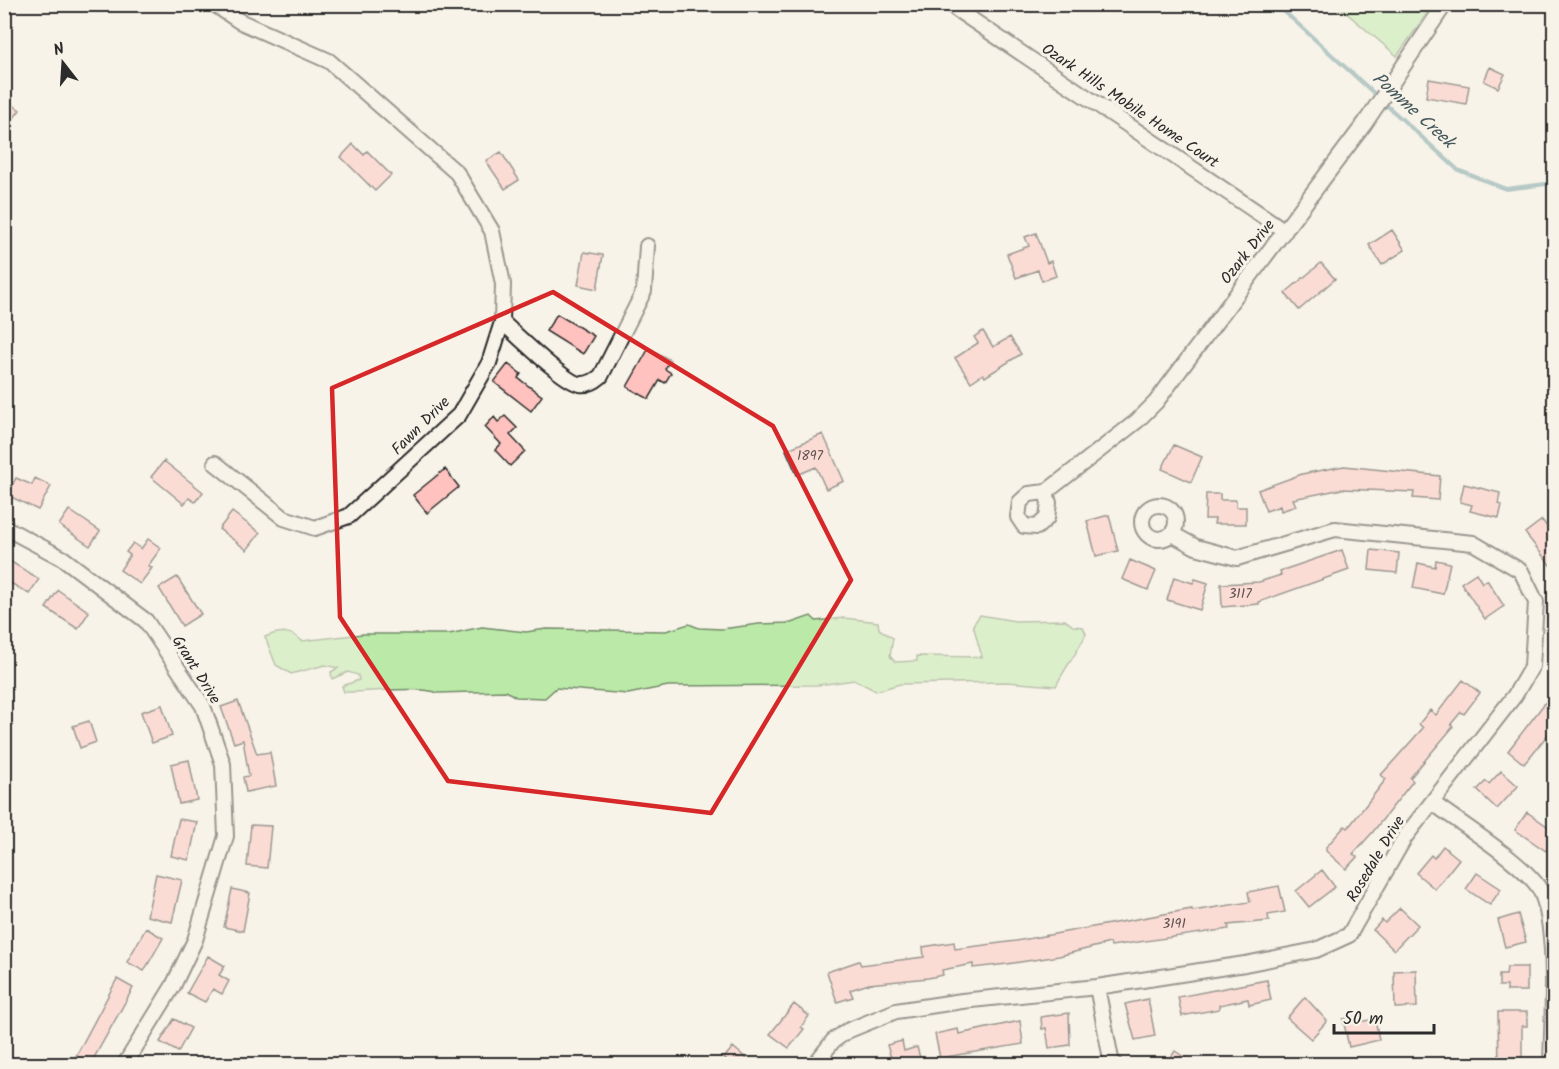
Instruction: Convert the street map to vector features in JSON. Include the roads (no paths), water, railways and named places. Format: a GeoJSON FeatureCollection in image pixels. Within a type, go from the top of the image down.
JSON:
{"type":"FeatureCollection","features":[{"type":"Feature","properties":{"kind":"street","name":"Fawn Drive"},"geometry":{"type":"LineString","coordinates":[[214,4],[238,21],[329,61],[457,173],[492,231],[503,284],[502,322],[489,363],[459,415],[349,516],[315,528],[284,518],[215,463]]}},
{"type":"Feature","properties":{"kind":"street","name":"Ozark Drive"},"geometry":{"type":"LineString","coordinates":[[1046,492],[1137,421],[1156,402],[1365,123],[1445,4]]}},
{"type":"Feature","properties":{"kind":"street","name":"Ozark Hills Mobile Home Court"},"geometry":{"type":"LineString","coordinates":[[956,9],[1285,231]]}},
{"type":"Feature","properties":{"kind":"street"},"geometry":{"type":"LineString","coordinates":[[502,322],[557,372],[578,385],[591,383],[601,376],[644,291],[647,246]]}},
{"type":"Feature","properties":{"kind":"street","name":"Grant Drive"},"geometry":{"type":"LineString","coordinates":[[4,527],[64,559],[147,621],[202,706],[223,764],[226,836],[195,939],[173,987],[125,1065]]}},
{"type":"Feature","properties":{"kind":"street","name":"Rosedale Drive"},"geometry":{"type":"LineString","coordinates":[[815,1065],[833,1041],[847,1031],[896,1011],[962,1001],[1097,987],[1316,950],[1349,935],[1405,837],[1515,695],[1532,666],[1536,602],[1521,571],[1473,543],[1335,529],[1237,558],[1196,547],[1172,534]]}},
{"type":"Feature","properties":{"kind":"street"},"geometry":{"type":"LineString","coordinates":[[1433,803],[1521,869],[1540,889],[1550,915],[1552,937],[1551,1065]]}},
{"type":"Feature","properties":{"kind":"street"},"geometry":{"type":"LineString","coordinates":[[1097,987],[1114,1065]]}},
{"type":"Feature","properties":{"kind":"waterway","name":"Pomme Creek"},"geometry":{"type":"LineString","coordinates":[[1276,4],[1378,97]]}},
{"type":"Feature","properties":{"kind":"waterway","name":"Pomme Creek"},"geometry":{"type":"LineString","coordinates":[[1383,102],[1458,170],[1506,189],[1554,183]]}}]}
